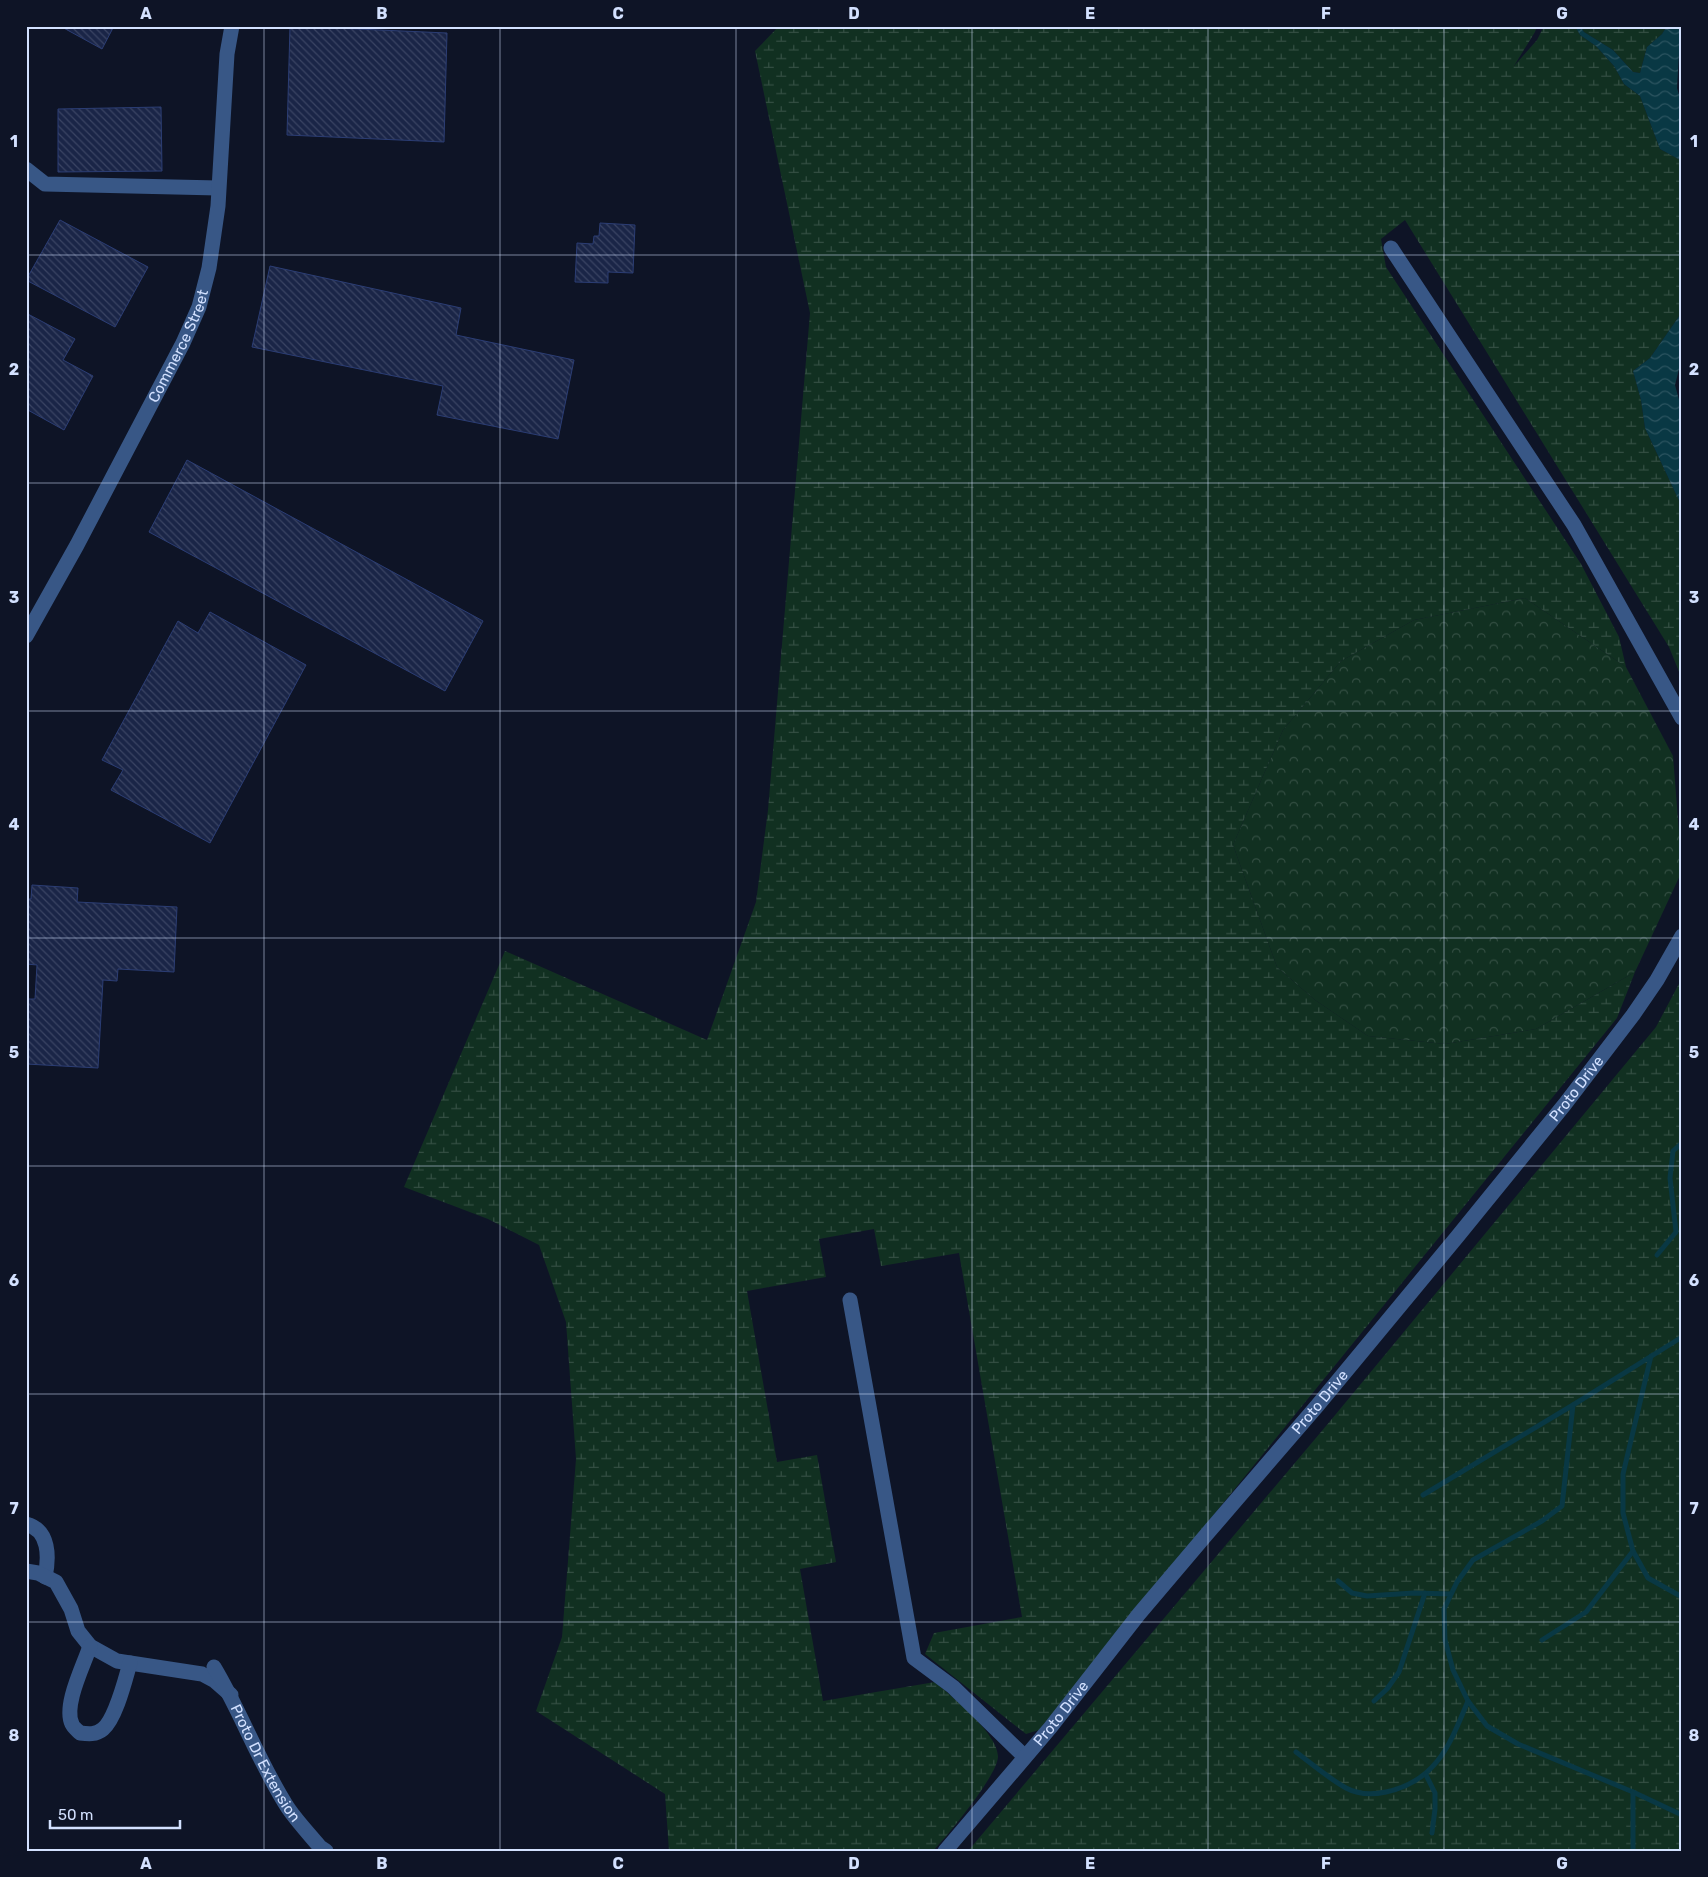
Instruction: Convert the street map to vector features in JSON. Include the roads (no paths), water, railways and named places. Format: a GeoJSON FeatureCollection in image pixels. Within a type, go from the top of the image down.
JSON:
{"type":"FeatureCollection","features":[{"type":"Feature","properties":{"kind":"street","name":"Commerce Street"},"geometry":{"type":"LineString","coordinates":[[26,636],[77,545],[183,343],[199,308],[209,268],[218,206],[227,54],[232,26]]}},
{"type":"Feature","properties":{"kind":"street"},"geometry":{"type":"LineString","coordinates":[[26,169],[45,184],[218,188]]}},
{"type":"Feature","properties":{"kind":"street"},"geometry":{"type":"LineString","coordinates":[[1391,248],[1574,525],[1682,718]]}},
{"type":"Feature","properties":{"kind":"street","name":"Proto Drive"},"geometry":{"type":"LineString","coordinates":[[945,1851],[1085,1685],[1145,1607],[1317,1406],[1559,1111],[1633,1015],[1657,980],[1680,939]]}},
{"type":"Feature","properties":{"kind":"street"},"geometry":{"type":"LineString","coordinates":[[850,1300],[914,1658],[953,1687],[1024,1756]]}},
{"type":"Feature","properties":{"kind":"street"},"geometry":{"type":"LineString","coordinates":[[26,1524],[30,1525],[42,1536],[47,1546],[49,1555],[45,1576]]}},
{"type":"Feature","properties":{"kind":"street"},"geometry":{"type":"LineString","coordinates":[[26,1571],[38,1573],[56,1582],[71,1609],[78,1631],[90,1646],[117,1661],[202,1674],[215,1681],[231,1696]]}},
{"type":"Feature","properties":{"kind":"street"},"geometry":{"type":"LineString","coordinates":[[90,1646],[73,1692],[70,1710],[72,1725],[80,1733],[92,1734],[102,1730],[110,1721],[130,1663]]}},
{"type":"Feature","properties":{"kind":"street","name":"Proto Dr Extension"},"geometry":{"type":"LineString","coordinates":[[214,1667],[231,1696],[248,1734],[289,1810],[326,1851]]}},
{"type":"Feature","properties":{"kind":"water"},"geometry":{"type":"Polygon","coordinates":[[[1575,26],[1580,26],[1584,32],[1613,50],[1633,72],[1640,73],[1647,47],[1662,34],[1667,26],[1682,26],[1682,50],[1679,54],[1677,88],[1682,105],[1682,161],[1660,149],[1640,96],[1624,84],[1614,66],[1596,46],[1580,35],[1575,26]]]}},
{"type":"Feature","properties":{"kind":"water"},"geometry":{"type":"Polygon","coordinates":[[[1682,312],[1682,363],[1675,385],[1682,411],[1682,507],[1645,428],[1641,400],[1633,371],[1650,358],[1682,312]]]}},
{"type":"Feature","properties":{"kind":"waterway"},"geometry":{"type":"LineString","coordinates":[[1657,1255],[1676,1232],[1670,1178],[1673,1151],[1682,1143]]}},
{"type":"Feature","properties":{"kind":"waterway"},"geometry":{"type":"LineString","coordinates":[[1423,1495],[1682,1337]]}},
{"type":"Feature","properties":{"kind":"waterway"},"geometry":{"type":"LineString","coordinates":[[1651,1356],[1623,1474],[1623,1513],[1633,1551],[1648,1578],[1682,1597]]}},
{"type":"Feature","properties":{"kind":"waterway"},"geometry":{"type":"LineString","coordinates":[[1573,1405],[1562,1506],[1542,1521],[1473,1560],[1457,1582],[1444,1609],[1445,1640],[1453,1670],[1468,1701],[1487,1726],[1518,1744],[1633,1792],[1682,1815]]}},
{"type":"Feature","properties":{"kind":"waterway"},"geometry":{"type":"LineString","coordinates":[[1542,1640],[1586,1612],[1633,1551]]}},
{"type":"Feature","properties":{"kind":"waterway"},"geometry":{"type":"LineString","coordinates":[[1338,1581],[1352,1593],[1367,1596],[1414,1593],[1451,1594]]}},
{"type":"Feature","properties":{"kind":"waterway"},"geometry":{"type":"LineString","coordinates":[[1374,1701],[1387,1689],[1399,1672],[1425,1593]]}},
{"type":"Feature","properties":{"kind":"waterway"},"geometry":{"type":"LineString","coordinates":[[1296,1752],[1333,1780],[1356,1792],[1376,1794],[1403,1787],[1430,1770],[1448,1746],[1468,1701]]}},
{"type":"Feature","properties":{"kind":"waterway"},"geometry":{"type":"LineString","coordinates":[[1426,1775],[1435,1793],[1432,1833]]}},
{"type":"Feature","properties":{"kind":"waterway"},"geometry":{"type":"LineString","coordinates":[[1633,1792],[1633,1851]]}}]}
